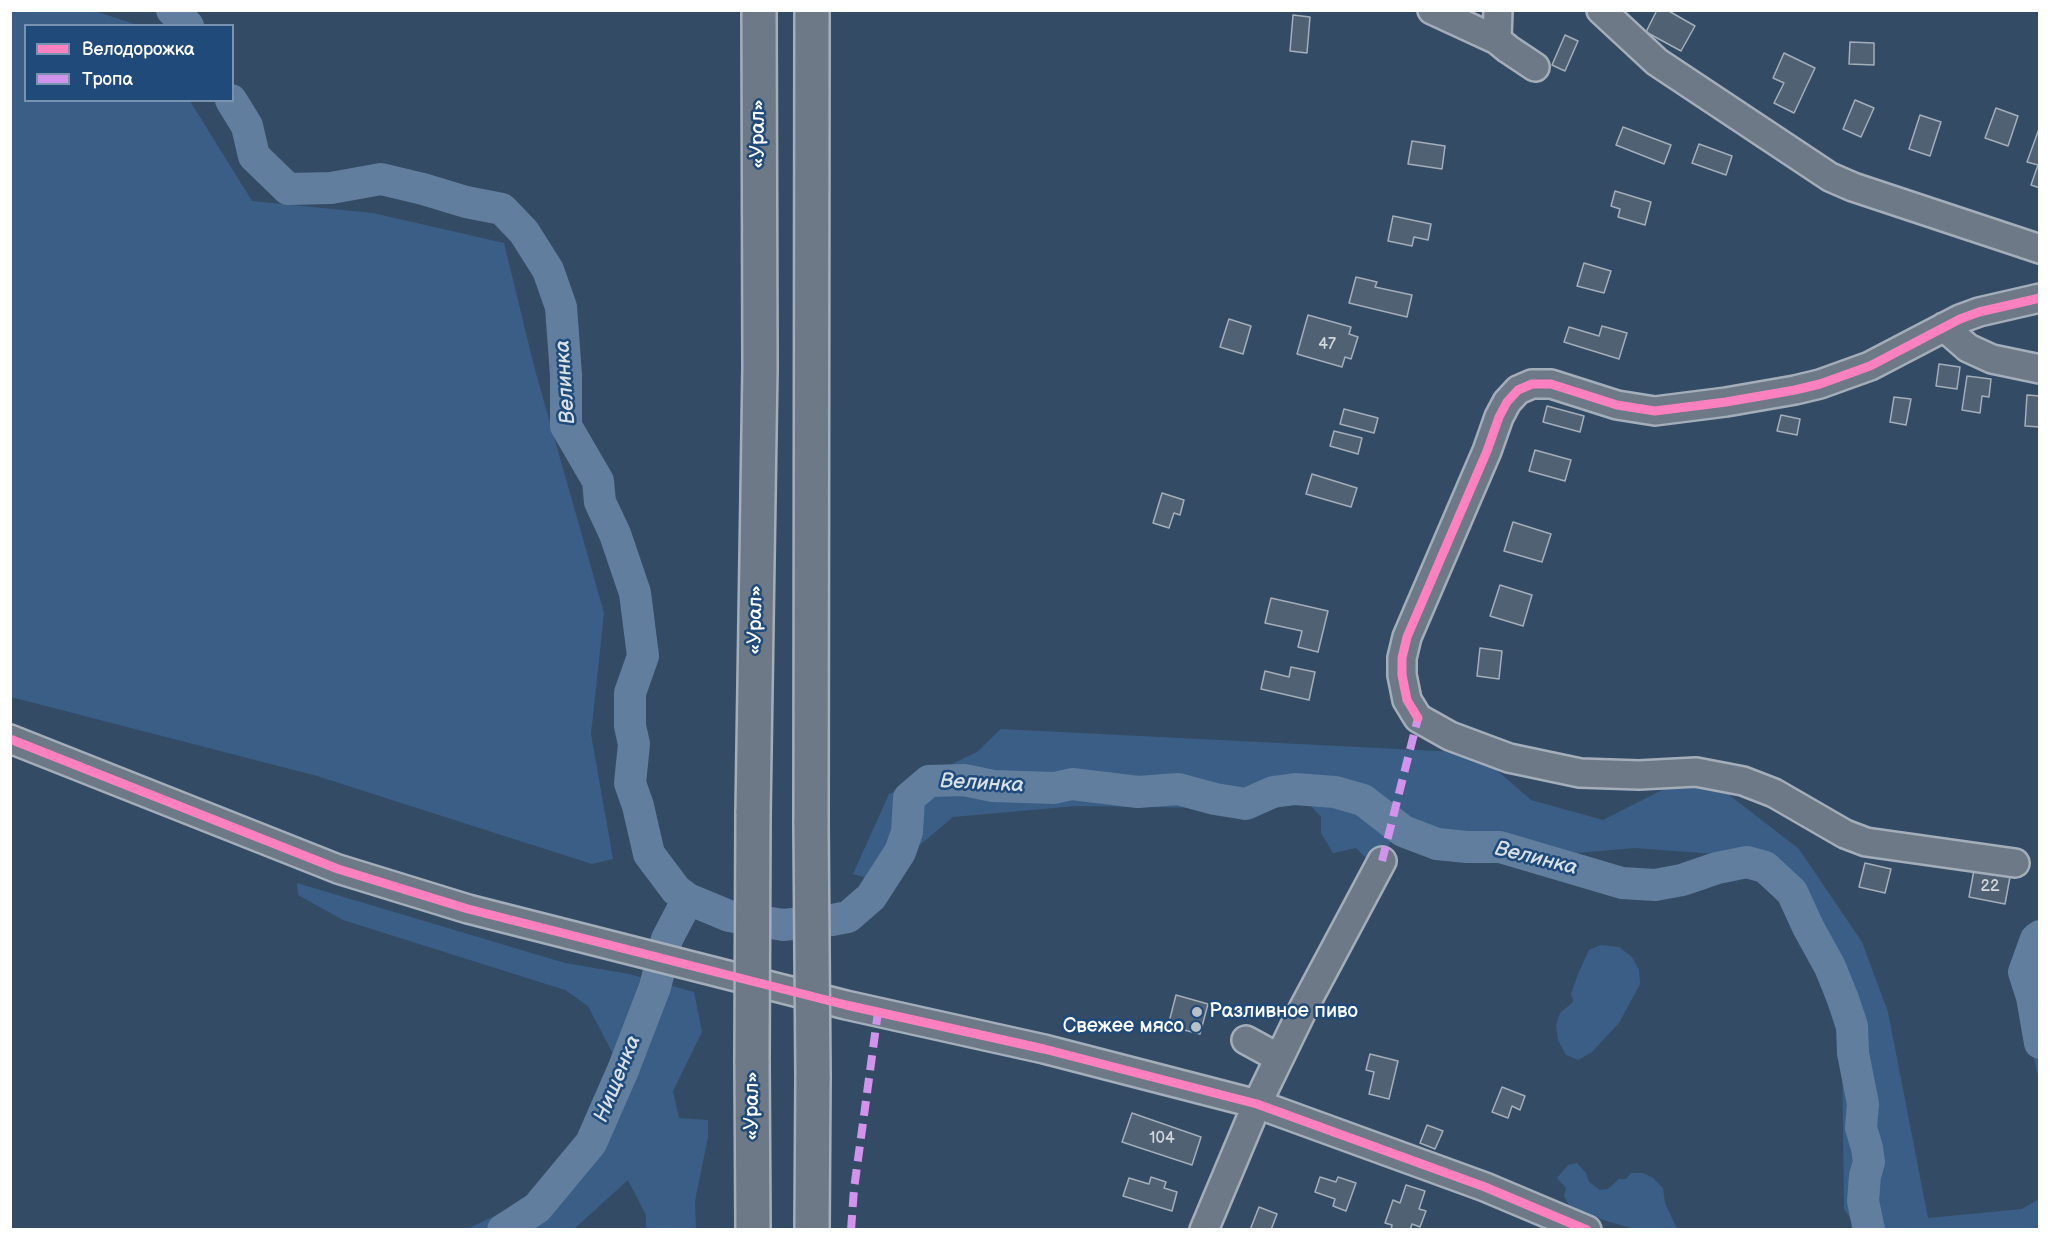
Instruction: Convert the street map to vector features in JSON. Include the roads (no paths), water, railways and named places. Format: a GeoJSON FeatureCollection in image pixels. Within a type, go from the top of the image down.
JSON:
{"type":"FeatureCollection","features":[{"type":"Feature","properties":{"kind":"highway","name":"«Урал»"},"geometry":{"type":"LineString","coordinates":[[753,1230],[753,813],[760,368],[759,10]]}},
{"type":"Feature","properties":{"kind":"highway"},"geometry":{"type":"LineString","coordinates":[[812,10],[812,1230]]}},
{"type":"Feature","properties":{"kind":"street"},"geometry":{"type":"LineString","coordinates":[[1432,10],[1497,40],[1535,67]]}},
{"type":"Feature","properties":{"kind":"street"},"geometry":{"type":"LineString","coordinates":[[1497,40],[1498,10]]}},
{"type":"Feature","properties":{"kind":"street"},"geometry":{"type":"LineString","coordinates":[[1601,10],[1657,62],[1830,177],[1853,187],[2040,249]]}},
{"type":"Feature","properties":{"kind":"street"},"geometry":{"type":"LineString","coordinates":[[2015,863],[1866,842],[1845,834],[1774,793],[1743,781],[1696,772],[1639,775],[1580,773],[1509,758],[1450,736],[1418,718],[1407,700],[1402,675],[1402,658],[1407,637],[1499,417],[1507,402],[1518,390],[1532,384],[1551,384],[1617,405],[1655,411],[1795,390],[1870,366],[1960,319],[1979,312],[2040,298]]}},
{"type":"Feature","properties":{"kind":"street"},"geometry":{"type":"LineString","coordinates":[[1944,327],[1968,348],[1992,359],[2040,369]]}},
{"type":"Feature","properties":{"kind":"street"},"geometry":{"type":"LineString","coordinates":[[10,739],[338,868],[468,909],[721,974],[867,1010],[1044,1049],[1257,1104],[1485,1187],[1587,1230]]}},
{"type":"Feature","properties":{"kind":"street"},"geometry":{"type":"LineString","coordinates":[[1204,1230],[1257,1104],[1304,1006],[1382,861]]}},
{"type":"Feature","properties":{"kind":"street"},"geometry":{"type":"LineString","coordinates":[[1246,1040],[1279,1058]]}},
{"type":"Feature","properties":{"kind":"waterway","name":"Велинка"},"geometry":{"type":"LineString","coordinates":[[172,10],[186,24]]}},
{"type":"Feature","properties":{"kind":"waterway","name":"Велинка"},"geometry":{"type":"LineString","coordinates":[[232,102],[247,126],[254,156],[288,189],[331,188],[381,179],[466,202],[502,209],[524,232],[548,270],[561,307],[566,375],[566,426],[598,481],[600,502],[615,534],[635,593],[643,656],[630,693],[630,726],[634,744],[630,783],[649,854],[676,890],[688,899],[729,916],[783,925],[848,917],[871,897],[900,852],[907,832],[909,798],[929,781],[964,780],[993,786],[1054,788],[1072,784],[1138,792],[1178,789],[1246,804],[1273,792],[1295,789],[1335,792],[1363,800],[1403,831],[1437,844],[1500,847],[1622,883],[1655,885],[1747,862],[1765,867],[1792,892],[1830,967],[1852,1026],[1853,1053],[1863,1104],[1861,1128],[1869,1162],[1865,1176],[1863,1201],[1869,1230]]}},
{"type":"Feature","properties":{"kind":"waterway","name":"Нищенка"},"geometry":{"type":"LineString","coordinates":[[503,1230],[537,1208],[591,1143],[623,1070],[655,987],[667,939],[688,899]]}},
{"type":"Feature","properties":{"kind":"waterway","name":"Велинка"},"geometry":{"type":"LineString","coordinates":[[2040,936],[2036,939],[2024,972],[2032,997],[2040,1043]]}},
{"type":"Feature","properties":{"kind":"place","name":"Разливное пиво"},"geometry":{"type":"Point","coordinates":[1197,1012]}},
{"type":"Feature","properties":{"kind":"place","name":"Свежее мясо"},"geometry":{"type":"Point","coordinates":[1196,1027]}}]}
